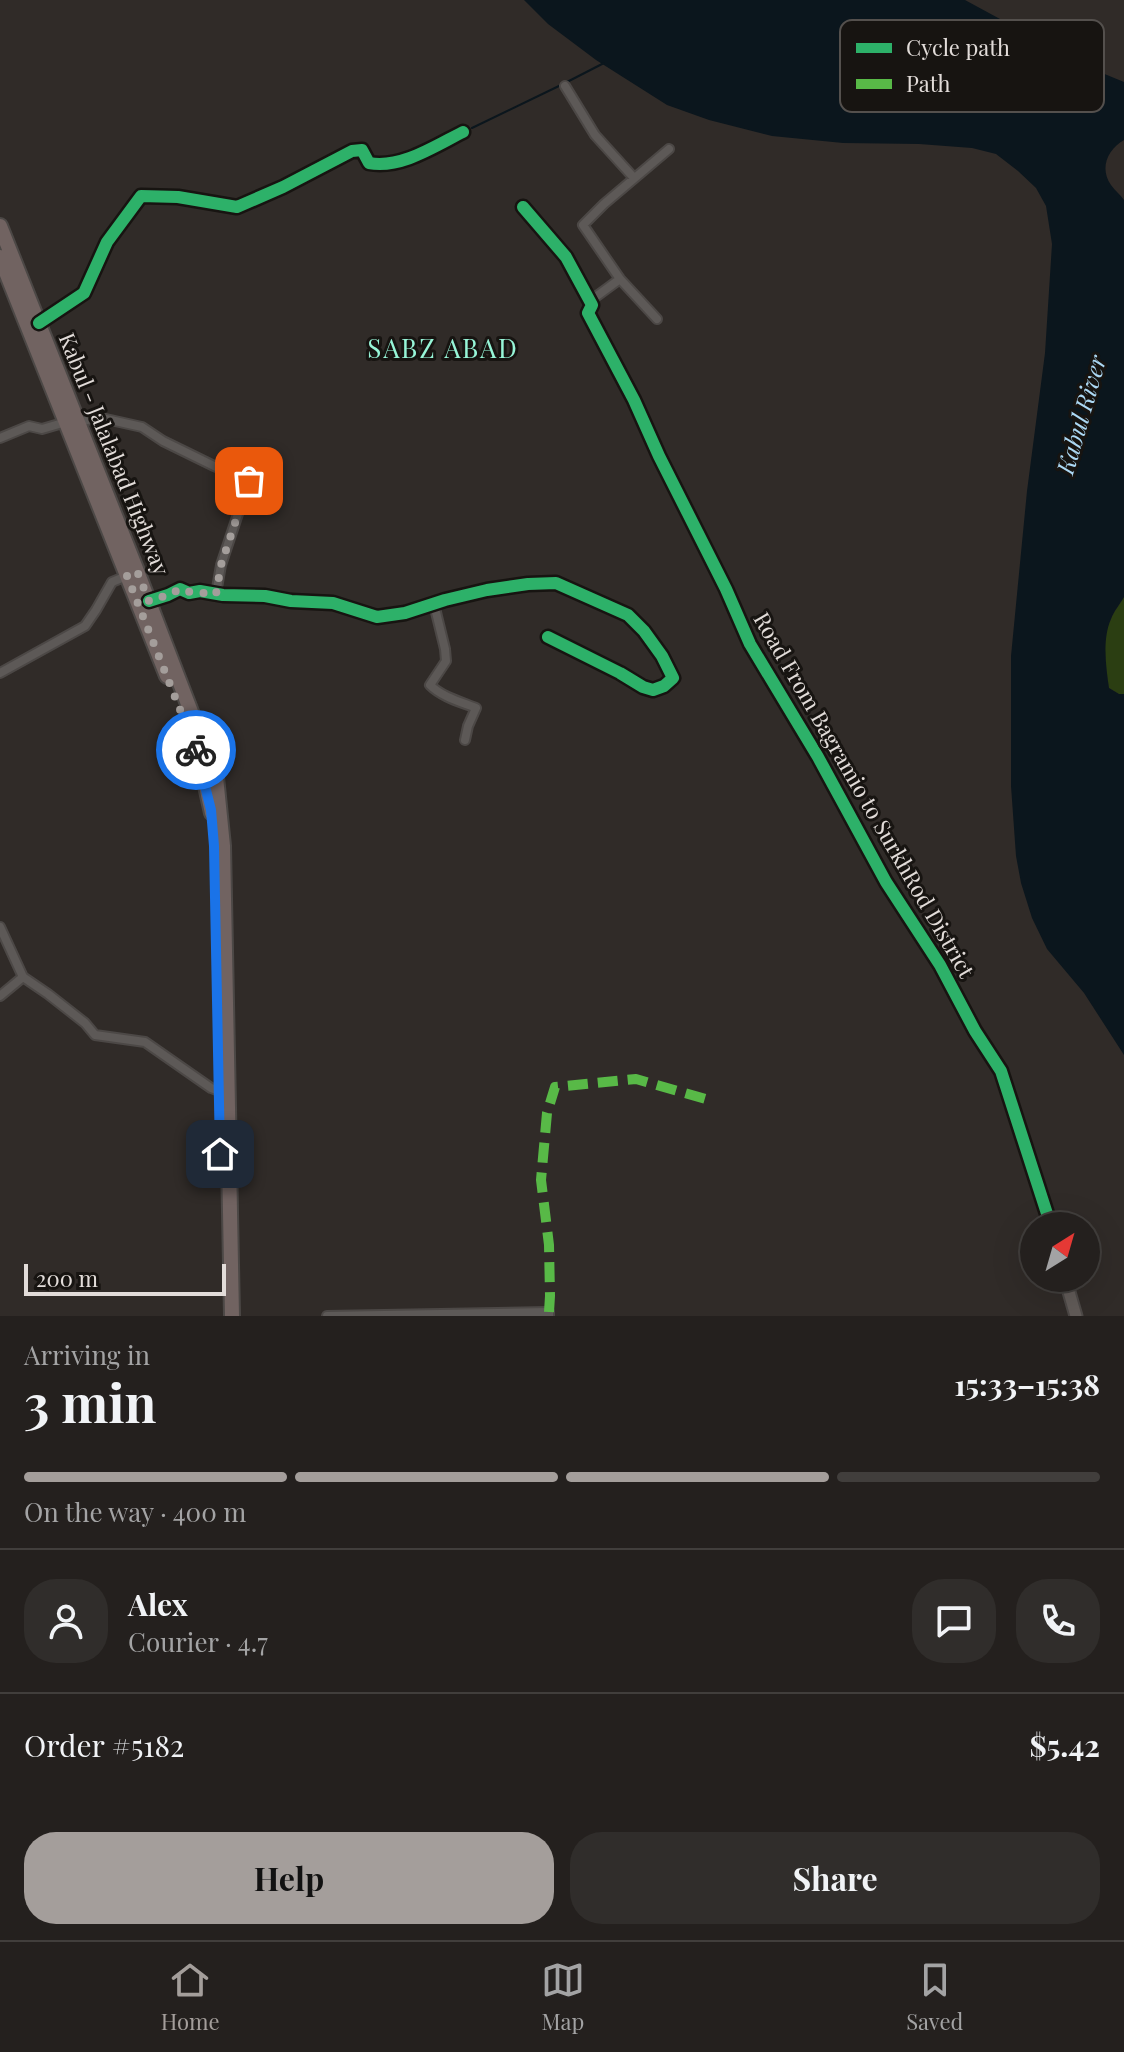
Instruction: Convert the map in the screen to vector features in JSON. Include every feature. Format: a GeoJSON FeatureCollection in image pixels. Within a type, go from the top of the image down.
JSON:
{"type":"FeatureCollection","features":[{"type":"Feature","properties":{"kind":"highway","name":"Kabul - Jalalabad Highway"},"geometry":{"type":"LineString","coordinates":[[0,226],[39,323],[72,423]]}},
{"type":"Feature","properties":{"kind":"highway","name":"Kabul - Jalalabad Highway"},"geometry":{"type":"LineString","coordinates":[[0,257],[72,423],[132,574],[192,738],[211,810],[224,1316]]}},
{"type":"Feature","properties":{"kind":"highway","name":"Kabul - Jalalabad Highway"},"geometry":{"type":"LineString","coordinates":[[132,574],[149,601],[216,777],[223,846],[232,1316]]}},
{"type":"Feature","properties":{"kind":"street"},"geometry":{"type":"LineString","coordinates":[[565,86],[595,135],[634,178]]}},
{"type":"Feature","properties":{"kind":"street"},"geometry":{"type":"LineString","coordinates":[[39,323],[84,293],[107,242],[141,196],[178,197],[237,207],[352,151],[362,150],[369,163],[384,166],[425,152],[463,132]]}},
{"type":"Feature","properties":{"kind":"street"},"geometry":{"type":"LineString","coordinates":[[657,319],[620,279],[583,225],[669,149]]}},
{"type":"Feature","properties":{"kind":"street"},"geometry":{"type":"LineString","coordinates":[[523,207],[566,257],[591,303],[620,279]]}},
{"type":"Feature","properties":{"kind":"street","name":"Road From Bagramio to SurkhRod District"},"geometry":{"type":"LineString","coordinates":[[591,303],[588,313],[634,400],[750,644],[818,757],[886,882],[940,965],[975,1031],[1001,1071],[1046,1212]]}},
{"type":"Feature","properties":{"kind":"street"},"geometry":{"type":"LineString","coordinates":[[0,438],[29,426],[42,429],[97,417],[142,427],[163,441],[249,481],[221,565],[216,594]]}},
{"type":"Feature","properties":{"kind":"street"},"geometry":{"type":"LineString","coordinates":[[0,673],[85,626],[112,582],[132,574]]}},
{"type":"Feature","properties":{"kind":"street"},"geometry":{"type":"LineString","coordinates":[[149,601],[180,589],[189,593],[200,591],[333,603],[377,617],[405,613],[487,590],[556,583],[628,615],[662,656],[673,678],[653,690],[643,687],[548,637]]}},
{"type":"Feature","properties":{"kind":"street"},"geometry":{"type":"LineString","coordinates":[[434,604],[446,661],[430,685],[449,698],[476,708],[465,740]]}},
{"type":"Feature","properties":{"kind":"street"},"geometry":{"type":"LineString","coordinates":[[0,927],[23,977],[85,1023],[95,1035],[145,1042],[219,1091]]}},
{"type":"Feature","properties":{"kind":"street"},"geometry":{"type":"LineString","coordinates":[[0,996],[23,977]]}},
{"type":"Feature","properties":{"kind":"street"},"geometry":{"type":"LineString","coordinates":[[1069,1292],[1076,1316]]}},
{"type":"Feature","properties":{"kind":"street"},"geometry":{"type":"LineString","coordinates":[[327,1316],[549,1314]]}},
{"type":"Feature","properties":{"kind":"green space"},"geometry":{"type":"Polygon","coordinates":[[[1124,597],[1124,694],[1119,694],[1109,688],[1105,644],[1111,619],[1124,597]]]}},
{"type":"Feature","properties":{"kind":"water","name":"Kabul River"},"geometry":{"type":"Polygon","coordinates":[[[524,0],[965,0],[1002,20],[840,20],[840,112],[1104,112],[1104,74],[1124,82],[1124,140],[1110,154],[1106,172],[1107,179],[1124,200],[1124,597],[1108,627],[1106,653],[1109,688],[1124,694],[1124,1055],[1084,993],[1047,949],[1032,918],[1016,856],[1011,786],[1011,656],[1027,491],[1045,353],[1052,244],[1046,206],[1036,188],[996,154],[972,148],[843,143],[772,136],[709,120],[667,105],[596,60],[548,24],[524,0]]]}},
{"type":"Feature","properties":{"kind":"waterway"},"geometry":{"type":"LineString","coordinates":[[567,82],[604,63]]}},
{"type":"Feature","properties":{"kind":"waterway"},"geometry":{"type":"LineString","coordinates":[[472,128],[561,85]]}},
{"type":"Feature","properties":{"kind":"marked path"},"geometry":{"type":"LineString","coordinates":[[549,1312],[549,1245],[541,1180],[547,1113],[555,1087],[636,1079],[709,1100]]}},
{"type":"Feature","properties":{"kind":"cycle path"},"geometry":{"type":"LineString","coordinates":[[39,323],[84,293],[107,242],[141,196],[178,197],[237,207],[352,151],[362,150],[369,163],[393,163],[418,155],[463,132]]}},
{"type":"Feature","properties":{"kind":"cycle path"},"geometry":{"type":"LineString","coordinates":[[523,207],[566,257],[592,305],[588,313],[634,400],[750,644],[818,757],[886,882],[940,965],[975,1031],[1001,1071],[1046,1212]]}},
{"type":"Feature","properties":{"kind":"cycle path"},"geometry":{"type":"LineString","coordinates":[[149,601],[180,589],[189,593],[200,591],[333,603],[377,617],[405,613],[487,590],[556,583],[628,615],[662,656],[673,678],[653,690],[643,687],[548,637]]}},
{"type":"Feature","properties":{"kind":"way so far"},"geometry":{"type":"LineString","coordinates":[[196,750],[127,576],[137,571],[149,601],[180,589],[189,593],[200,591],[216,594],[221,565],[249,481]]}},
{"type":"Feature","properties":{"kind":"district","name":"SABZ ABAD"},"geometry":{"type":"Point","coordinates":[443,349]}},
{"type":"Feature","properties":{"kind":"route"},"geometry":{"type":"LineString","coordinates":[[196,750],[211,810],[214,846],[220,1154]]}}]}
